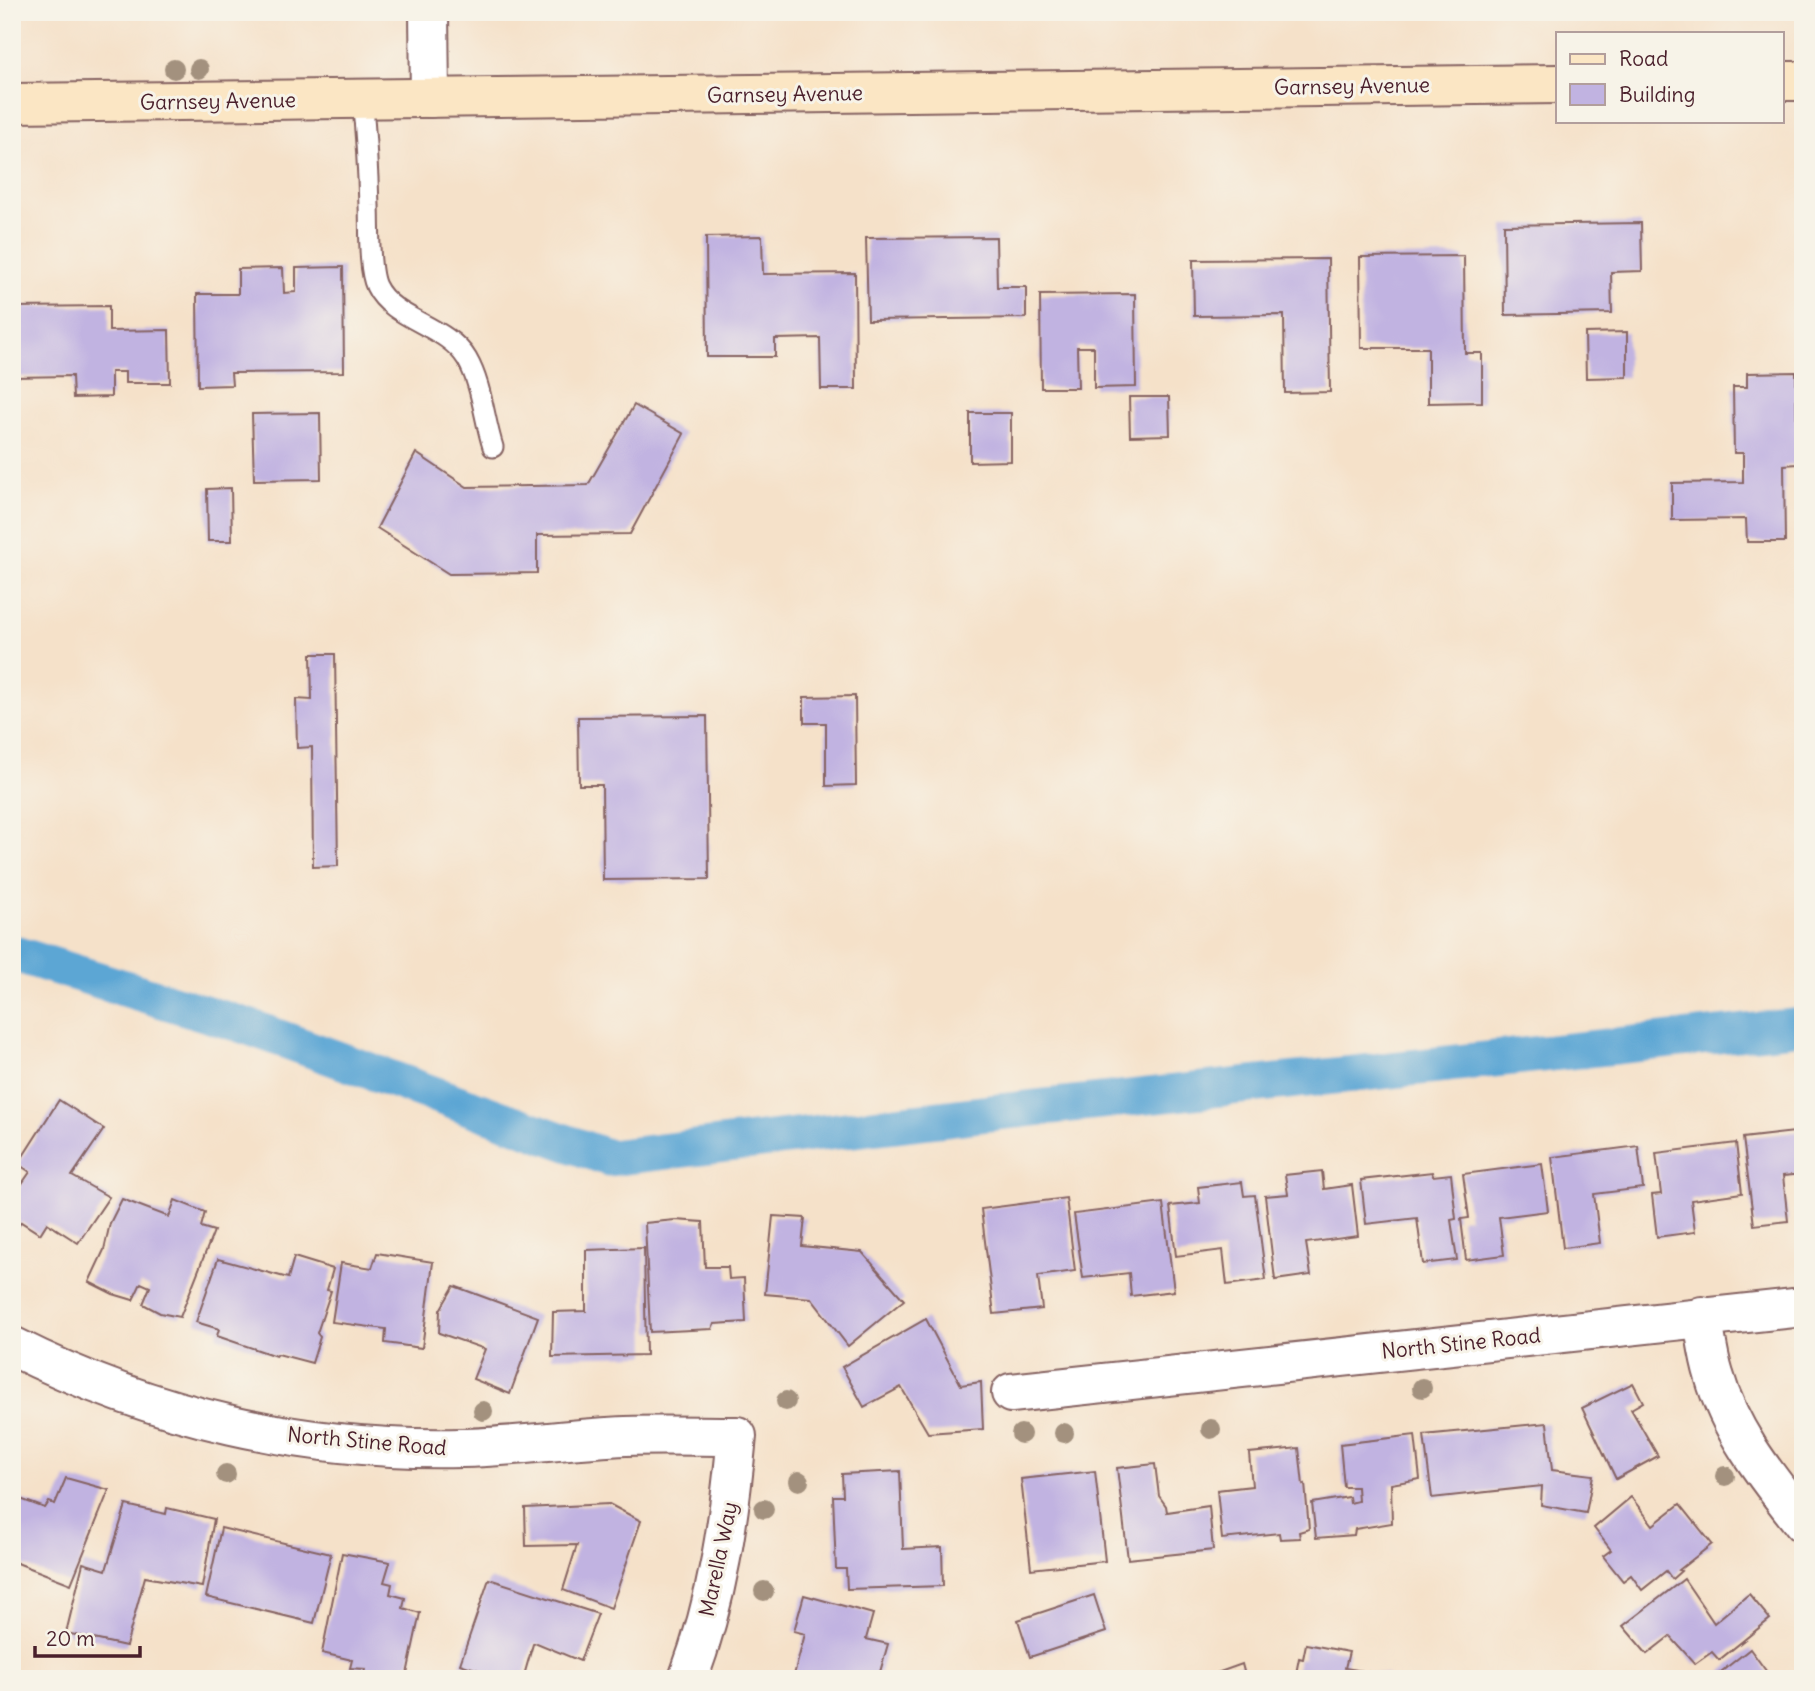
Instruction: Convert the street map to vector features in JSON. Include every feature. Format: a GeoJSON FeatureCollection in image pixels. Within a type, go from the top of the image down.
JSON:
{"type":"FeatureCollection","features":[{"type":"Feature","properties":{"kind":"street"},"geometry":{"type":"LineString","coordinates":[[429,12],[430,98]]}},
{"type":"Feature","properties":{"kind":"street"},"geometry":{"type":"LineString","coordinates":[[1784,81],[1803,81]]}},
{"type":"Feature","properties":{"kind":"street","name":"Garnsey Avenue"},"geometry":{"type":"LineString","coordinates":[[12,103],[1556,84]]}},
{"type":"Feature","properties":{"kind":"street","name":"North Stine Road"},"geometry":{"type":"LineString","coordinates":[[1011,1393],[1803,1307]]}},
{"type":"Feature","properties":{"kind":"street"},"geometry":{"type":"LineString","coordinates":[[1702,1316],[1714,1375],[1733,1422],[1758,1466],[1803,1523]]}},
{"type":"Feature","properties":{"kind":"street","name":"North Stine Road"},"geometry":{"type":"LineString","coordinates":[[12,1346],[55,1367],[133,1398],[213,1421],[295,1437],[378,1446],[462,1448],[625,1436],[737,1436]]}},
{"type":"Feature","properties":{"kind":"street","name":"Marella Way"},"geometry":{"type":"LineString","coordinates":[[688,1679],[717,1582],[730,1515],[737,1436]]}},
{"type":"Feature","properties":{"kind":"lane"},"geometry":{"type":"LineString","coordinates":[[362,99],[371,254],[376,285],[389,303],[446,337],[467,358],[478,387],[493,447]]}},
{"type":"Feature","properties":{"kind":"building"},"geometry":{"type":"Polygon","coordinates":[[[1641,223],[1642,271],[1611,272],[1612,313],[1505,315],[1504,225],[1641,223]]]}},
{"type":"Feature","properties":{"kind":"building"},"geometry":{"type":"Polygon","coordinates":[[[762,236],[763,274],[855,273],[856,389],[821,389],[820,338],[775,339],[775,357],[707,357],[706,237],[762,236]]]}},
{"type":"Feature","properties":{"kind":"building"},"geometry":{"type":"Polygon","coordinates":[[[996,237],[997,287],[1026,287],[1026,318],[868,320],[866,238],[996,237]]]}},
{"type":"Feature","properties":{"kind":"building"},"geometry":{"type":"Polygon","coordinates":[[[1464,256],[1465,353],[1482,353],[1482,402],[1428,403],[1428,348],[1361,348],[1360,257],[1464,256]]]}},
{"type":"Feature","properties":{"kind":"building"},"geometry":{"type":"Polygon","coordinates":[[[1328,259],[1330,392],[1285,393],[1284,315],[1194,316],[1193,260],[1328,259]]]}},
{"type":"Feature","properties":{"kind":"building"},"geometry":{"type":"Polygon","coordinates":[[[343,267],[344,372],[231,373],[232,385],[198,386],[197,294],[238,294],[238,269],[283,268],[284,293],[296,292],[296,268],[343,267]]]}},
{"type":"Feature","properties":{"kind":"building"},"geometry":{"type":"Polygon","coordinates":[[[1135,294],[1136,387],[1094,388],[1094,347],[1077,347],[1078,388],[1041,388],[1040,295],[1135,294]]]}},
{"type":"Feature","properties":{"kind":"building"},"geometry":{"type":"Polygon","coordinates":[[[109,306],[109,331],[169,330],[170,383],[125,383],[125,372],[111,372],[111,397],[73,398],[72,376],[12,377],[12,307],[109,306]]]}},
{"type":"Feature","properties":{"kind":"building"},"geometry":{"type":"Polygon","coordinates":[[[1627,332],[1627,377],[1586,378],[1585,333],[1627,332]]]}},
{"type":"Feature","properties":{"kind":"building"},"geometry":{"type":"Polygon","coordinates":[[[1796,372],[1797,464],[1784,465],[1785,542],[1747,542],[1746,519],[1672,520],[1672,483],[1743,482],[1743,453],[1734,453],[1733,387],[1747,387],[1747,373],[1796,372]]]}},
{"type":"Feature","properties":{"kind":"building"},"geometry":{"type":"Polygon","coordinates":[[[1129,397],[1169,397],[1170,435],[1130,436],[1129,397]]]}},
{"type":"Feature","properties":{"kind":"building"},"geometry":{"type":"Polygon","coordinates":[[[634,405],[684,434],[630,534],[537,535],[537,573],[449,574],[377,528],[416,453],[467,487],[588,485],[634,405]]]}},
{"type":"Feature","properties":{"kind":"building"},"geometry":{"type":"Polygon","coordinates":[[[320,413],[321,479],[254,480],[252,414],[320,413]]]}},
{"type":"Feature","properties":{"kind":"building"},"geometry":{"type":"Polygon","coordinates":[[[970,413],[1011,413],[1011,461],[970,462],[970,413]]]}},
{"type":"Feature","properties":{"kind":"building"},"geometry":{"type":"Polygon","coordinates":[[[231,488],[232,541],[208,541],[207,489],[231,488]]]}},
{"type":"Feature","properties":{"kind":"building"},"geometry":{"type":"Polygon","coordinates":[[[311,654],[335,654],[338,866],[313,867],[312,747],[297,748],[296,699],[312,700],[311,654]]]}},
{"type":"Feature","properties":{"kind":"building"},"geometry":{"type":"Polygon","coordinates":[[[855,696],[856,785],[826,786],[826,723],[804,723],[804,697],[855,696]]]}},
{"type":"Feature","properties":{"kind":"building"},"geometry":{"type":"Polygon","coordinates":[[[707,716],[709,879],[603,880],[602,785],[579,785],[578,717],[707,716]]]}},
{"type":"Feature","properties":{"kind":"building"},"geometry":{"type":"Polygon","coordinates":[[[59,1100],[104,1129],[72,1176],[109,1197],[78,1243],[47,1223],[40,1234],[21,1222],[12,1236],[12,1198],[30,1172],[18,1164],[59,1100]]]}},
{"type":"Feature","properties":{"kind":"building"},"geometry":{"type":"Polygon","coordinates":[[[1803,1131],[1803,1174],[1783,1176],[1788,1221],[1754,1225],[1743,1138],[1803,1131]]]}},
{"type":"Feature","properties":{"kind":"building"},"geometry":{"type":"Polygon","coordinates":[[[1736,1143],[1742,1193],[1691,1200],[1695,1232],[1657,1237],[1652,1195],[1661,1194],[1656,1153],[1736,1143]]]}},
{"type":"Feature","properties":{"kind":"building"},"geometry":{"type":"Polygon","coordinates":[[[1638,1146],[1643,1188],[1594,1194],[1600,1243],[1563,1248],[1552,1157],[1638,1146]]]}},
{"type":"Feature","properties":{"kind":"building"},"geometry":{"type":"Polygon","coordinates":[[[1542,1164],[1548,1211],[1499,1217],[1504,1255],[1466,1260],[1461,1219],[1469,1218],[1463,1174],[1542,1164]]]}},
{"type":"Feature","properties":{"kind":"building"},"geometry":{"type":"Polygon","coordinates":[[[1322,1171],[1324,1189],[1352,1185],[1358,1236],[1306,1243],[1311,1275],[1275,1280],[1265,1196],[1288,1194],[1285,1175],[1322,1171]]]}},
{"type":"Feature","properties":{"kind":"building"},"geometry":{"type":"Polygon","coordinates":[[[1432,1172],[1433,1176],[1451,1174],[1456,1219],[1451,1220],[1457,1260],[1423,1264],[1417,1218],[1366,1224],[1361,1180],[1432,1172]]]}},
{"type":"Feature","properties":{"kind":"building"},"geometry":{"type":"Polygon","coordinates":[[[1242,1182],[1244,1196],[1255,1195],[1266,1280],[1227,1285],[1223,1250],[1176,1256],[1170,1206],[1200,1203],[1198,1187],[1242,1182]]]}},
{"type":"Feature","properties":{"kind":"building"},"geometry":{"type":"Polygon","coordinates":[[[1066,1198],[1075,1271],[1038,1276],[1042,1309],[994,1314],[981,1209],[1066,1198]]]}},
{"type":"Feature","properties":{"kind":"building"},"geometry":{"type":"Polygon","coordinates":[[[122,1199],[169,1217],[175,1200],[205,1212],[201,1227],[214,1231],[180,1317],[160,1313],[143,1304],[150,1287],[141,1283],[133,1300],[89,1282],[104,1250],[110,1223],[122,1199]]]}},
{"type":"Feature","properties":{"kind":"building"},"geometry":{"type":"Polygon","coordinates":[[[1163,1203],[1174,1291],[1131,1296],[1129,1273],[1083,1278],[1074,1214],[1163,1203]]]}},
{"type":"Feature","properties":{"kind":"building"},"geometry":{"type":"Polygon","coordinates":[[[773,1216],[805,1218],[802,1246],[862,1252],[904,1300],[848,1346],[811,1298],[765,1294],[773,1216]]]}},
{"type":"Feature","properties":{"kind":"building"},"geometry":{"type":"Polygon","coordinates":[[[675,1220],[703,1222],[705,1267],[728,1267],[729,1279],[744,1278],[746,1322],[714,1324],[712,1329],[650,1332],[645,1223],[675,1220]]]}},
{"type":"Feature","properties":{"kind":"building"},"geometry":{"type":"Polygon","coordinates":[[[644,1248],[646,1355],[552,1357],[553,1312],[586,1311],[586,1250],[644,1248]]]}},
{"type":"Feature","properties":{"kind":"building"},"geometry":{"type":"Polygon","coordinates":[[[377,1253],[433,1262],[422,1348],[385,1343],[386,1329],[332,1322],[341,1263],[372,1268],[377,1253]]]}},
{"type":"Feature","properties":{"kind":"building"},"geometry":{"type":"Polygon","coordinates":[[[294,1257],[333,1269],[327,1290],[331,1291],[317,1333],[320,1337],[312,1363],[278,1354],[276,1356],[217,1336],[219,1329],[196,1322],[218,1259],[288,1278],[294,1257]]]}},
{"type":"Feature","properties":{"kind":"building"},"geometry":{"type":"Polygon","coordinates":[[[454,1286],[538,1317],[510,1394],[473,1379],[485,1349],[439,1333],[440,1310],[454,1286]]]}},
{"type":"Feature","properties":{"kind":"building"},"geometry":{"type":"Polygon","coordinates":[[[926,1319],[961,1385],[981,1382],[983,1429],[928,1433],[901,1387],[864,1407],[842,1367],[926,1319]]]}},
{"type":"Feature","properties":{"kind":"building"},"geometry":{"type":"Polygon","coordinates":[[[1633,1383],[1643,1402],[1631,1409],[1658,1456],[1616,1479],[1582,1408],[1633,1383]]]}},
{"type":"Feature","properties":{"kind":"building"},"geometry":{"type":"Polygon","coordinates":[[[1547,1423],[1552,1470],[1593,1475],[1586,1513],[1541,1505],[1542,1486],[1432,1498],[1424,1435],[1547,1423]]]}},
{"type":"Feature","properties":{"kind":"building"},"geometry":{"type":"Polygon","coordinates":[[[1415,1435],[1420,1479],[1391,1484],[1392,1523],[1355,1529],[1354,1535],[1316,1538],[1312,1503],[1349,1497],[1350,1503],[1358,1501],[1357,1487],[1344,1487],[1340,1444],[1415,1435]]]}},
{"type":"Feature","properties":{"kind":"building"},"geometry":{"type":"Polygon","coordinates":[[[1299,1448],[1309,1529],[1299,1532],[1300,1538],[1280,1539],[1279,1533],[1222,1539],[1217,1490],[1252,1486],[1249,1453],[1299,1448]]]}},
{"type":"Feature","properties":{"kind":"building"},"geometry":{"type":"Polygon","coordinates":[[[1155,1464],[1159,1496],[1167,1512],[1209,1506],[1213,1550],[1128,1559],[1117,1468],[1155,1464]]]}},
{"type":"Feature","properties":{"kind":"building"},"geometry":{"type":"Polygon","coordinates":[[[900,1471],[903,1549],[942,1547],[943,1586],[847,1589],[846,1569],[836,1569],[833,1496],[843,1496],[842,1474],[900,1471]]]}},
{"type":"Feature","properties":{"kind":"building"},"geometry":{"type":"Polygon","coordinates":[[[1095,1471],[1105,1561],[1031,1569],[1021,1479],[1095,1471]]]}},
{"type":"Feature","properties":{"kind":"building"},"geometry":{"type":"Polygon","coordinates":[[[66,1478],[109,1490],[71,1584],[12,1561],[12,1496],[45,1508],[49,1502],[55,1504],[66,1478]]]}},
{"type":"Feature","properties":{"kind":"building"},"geometry":{"type":"Polygon","coordinates":[[[1631,1497],[1653,1525],[1680,1504],[1712,1544],[1679,1570],[1681,1571],[1672,1579],[1666,1571],[1642,1590],[1631,1575],[1623,1581],[1603,1556],[1611,1550],[1594,1528],[1631,1497]]]}},
{"type":"Feature","properties":{"kind":"building"},"geometry":{"type":"Polygon","coordinates":[[[609,1504],[641,1521],[611,1608],[563,1590],[577,1545],[526,1546],[525,1508],[609,1504]]]}},
{"type":"Feature","properties":{"kind":"building"},"geometry":{"type":"Polygon","coordinates":[[[126,1505],[166,1514],[167,1508],[214,1519],[202,1587],[145,1577],[126,1646],[66,1633],[83,1563],[106,1570],[126,1505]]]}},
{"type":"Feature","properties":{"kind":"building"},"geometry":{"type":"Polygon","coordinates":[[[221,1528],[331,1554],[314,1623],[206,1597],[221,1528]]]}},
{"type":"Feature","properties":{"kind":"building"},"geometry":{"type":"Polygon","coordinates":[[[342,1553],[390,1562],[384,1582],[392,1584],[390,1594],[405,1598],[403,1608],[420,1613],[406,1679],[363,1679],[365,1669],[350,1668],[352,1660],[322,1653],[342,1553]]]}},
{"type":"Feature","properties":{"kind":"building"},"geometry":{"type":"Polygon","coordinates":[[[489,1579],[598,1614],[580,1661],[537,1643],[533,1644],[523,1679],[505,1679],[460,1664],[489,1579]]]}},
{"type":"Feature","properties":{"kind":"building"},"geometry":{"type":"Polygon","coordinates":[[[1684,1579],[1714,1623],[1749,1594],[1770,1619],[1719,1660],[1712,1652],[1695,1664],[1670,1636],[1647,1654],[1623,1626],[1684,1579]]]}},
{"type":"Feature","properties":{"kind":"building"},"geometry":{"type":"Polygon","coordinates":[[[804,1595],[873,1614],[866,1639],[888,1644],[878,1679],[793,1679],[805,1634],[794,1631],[804,1595]]]}},
{"type":"Feature","properties":{"kind":"building"},"geometry":{"type":"Polygon","coordinates":[[[1094,1595],[1106,1632],[1030,1657],[1018,1620],[1094,1595]]]}},
{"type":"Feature","properties":{"kind":"building"},"geometry":{"type":"Polygon","coordinates":[[[1306,1644],[1349,1652],[1345,1668],[1388,1675],[1387,1679],[1295,1679],[1299,1658],[1303,1659],[1306,1644]]]}},
{"type":"Feature","properties":{"kind":"building"},"geometry":{"type":"Polygon","coordinates":[[[1750,1649],[1772,1679],[1712,1679],[1750,1649]]]}},
{"type":"Feature","properties":{"kind":"building"},"geometry":{"type":"Polygon","coordinates":[[[1242,1664],[1246,1679],[1203,1679],[1203,1678],[1242,1664]]]}},
{"type":"Feature","properties":{"kind":"waterway"},"geometry":{"type":"LineString","coordinates":[[12,953],[249,1027],[609,1158],[998,1112],[1803,1026]]}}]}
